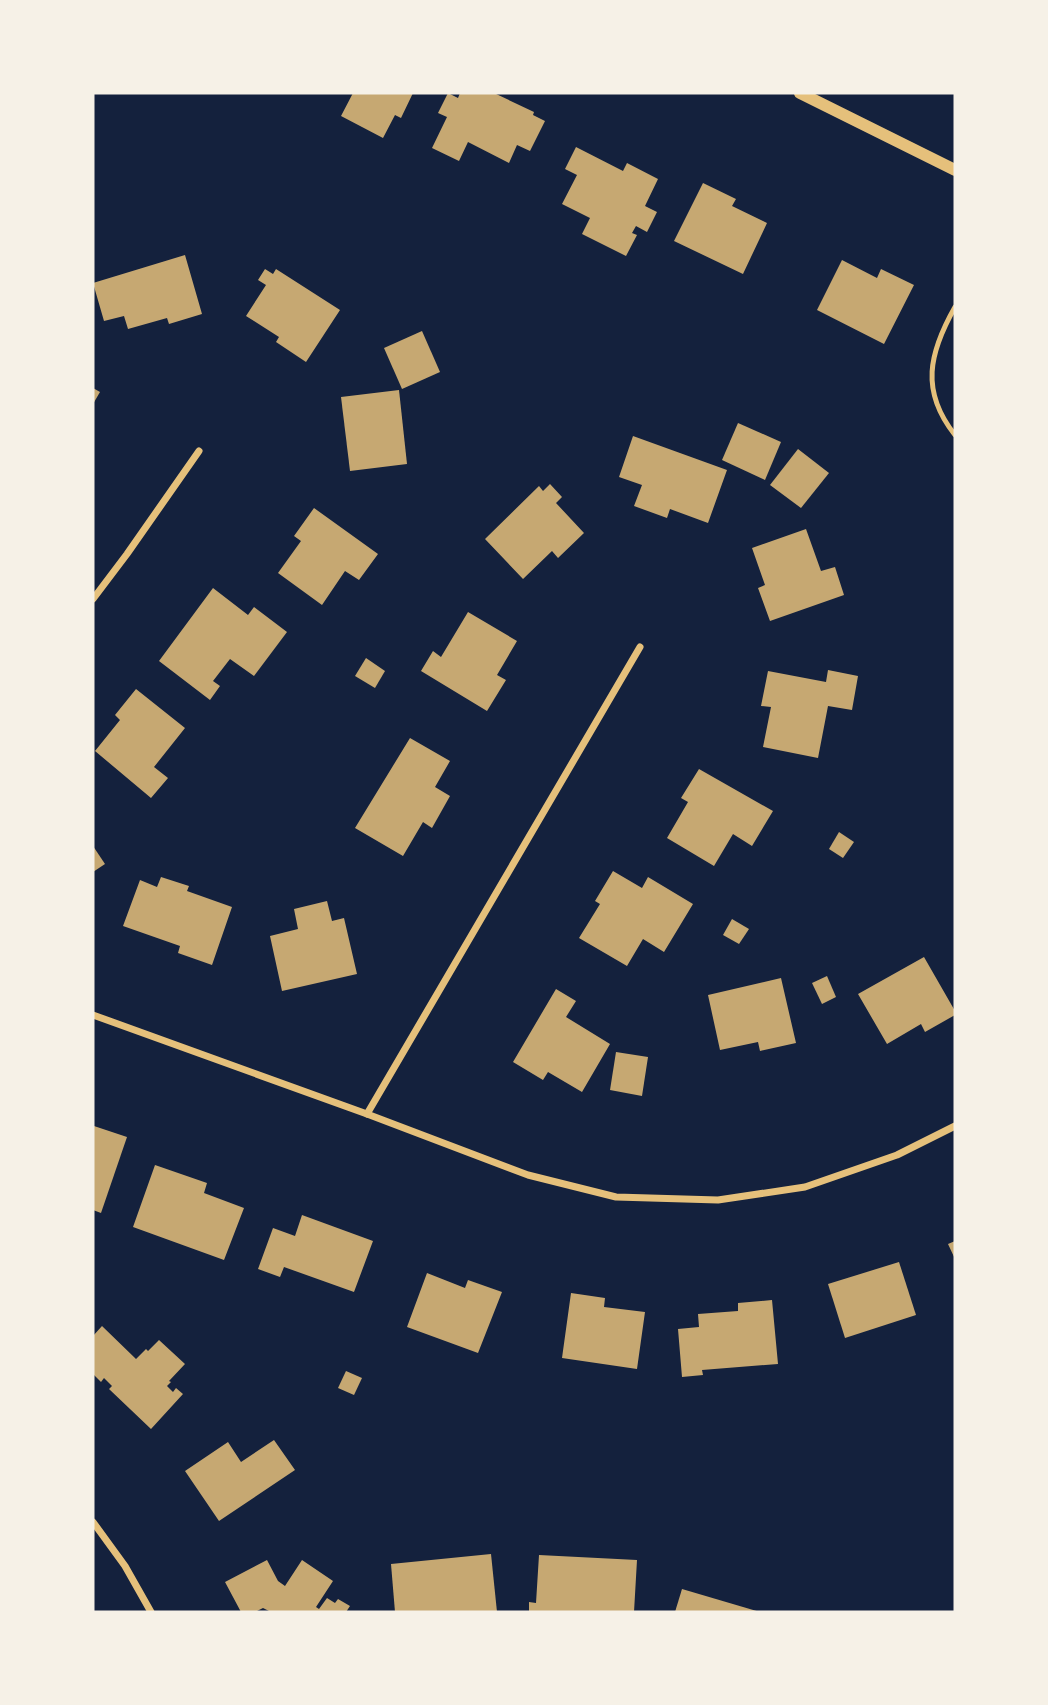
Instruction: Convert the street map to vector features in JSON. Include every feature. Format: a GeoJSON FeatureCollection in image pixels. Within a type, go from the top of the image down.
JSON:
{"type":"FeatureCollection","features":[{"type":"Feature","properties":{"kind":"street"},"geometry":{"type":"LineString","coordinates":[[800,93],[955,170]]}},
{"type":"Feature","properties":{"kind":"street"},"geometry":{"type":"LineString","coordinates":[[93,599],[199,451]]}},
{"type":"Feature","properties":{"kind":"street"},"geometry":{"type":"LineString","coordinates":[[367,1114],[640,647]]}},
{"type":"Feature","properties":{"kind":"street"},"geometry":{"type":"LineString","coordinates":[[93,1015],[528,1175],[616,1197],[718,1200],[804,1187],[897,1155],[955,1126]]}},
{"type":"Feature","properties":{"kind":"street"},"geometry":{"type":"LineString","coordinates":[[93,1522],[125,1566],[151,1612]]}},
{"type":"Feature","properties":{"kind":"lane"},"geometry":{"type":"LineString","coordinates":[[955,307],[943,329],[933,364],[932,389],[944,421],[955,435]]}},
{"type":"Feature","properties":{"kind":"building"},"geometry":{"type":"Polygon","coordinates":[[[353,93],[413,93],[401,118],[395,115],[383,138],[341,116],[353,93]]]}},
{"type":"Feature","properties":{"kind":"building"},"geometry":{"type":"Polygon","coordinates":[[[448,93],[458,98],[460,93],[494,93],[534,112],[533,115],[545,121],[530,151],[517,145],[509,163],[468,142],[459,161],[432,148],[447,117],[438,113],[448,93]]]}},
{"type":"Feature","properties":{"kind":"building"},"geometry":{"type":"Polygon","coordinates":[[[576,147],[623,171],[627,163],[658,179],[645,206],[657,212],[647,232],[636,226],[632,233],[637,235],[626,256],[582,234],[590,218],[562,204],[577,175],[565,169],[576,147]]]}},
{"type":"Feature","properties":{"kind":"building"},"geometry":{"type":"Polygon","coordinates":[[[703,183],[736,199],[732,206],[767,223],[743,274],[674,241],[703,183]]]}},
{"type":"Feature","properties":{"kind":"building"},"geometry":{"type":"Polygon","coordinates":[[[185,255],[202,314],[169,324],[167,318],[128,329],[124,316],[104,321],[93,283],[185,255]]]}},
{"type":"Feature","properties":{"kind":"building"},"geometry":{"type":"Polygon","coordinates":[[[842,260],[877,278],[881,269],[914,285],[884,344],[817,310],[842,260]]]}},
{"type":"Feature","properties":{"kind":"building"},"geometry":{"type":"Polygon","coordinates":[[[265,269],[273,274],[276,269],[340,310],[306,362],[276,342],[279,337],[246,316],[266,285],[258,280],[265,269]]]}},
{"type":"Feature","properties":{"kind":"building"},"geometry":{"type":"Polygon","coordinates":[[[422,331],[440,372],[402,389],[384,348],[422,331]]]}},
{"type":"Feature","properties":{"kind":"building"},"geometry":{"type":"Polygon","coordinates":[[[93,388],[100,392],[93,404],[93,388]]]}},
{"type":"Feature","properties":{"kind":"building"},"geometry":{"type":"Polygon","coordinates":[[[399,390],[407,464],[350,471],[341,397],[399,390]]]}},
{"type":"Feature","properties":{"kind":"building"},"geometry":{"type":"Polygon","coordinates":[[[738,423],[781,442],[765,480],[722,460],[738,423]]]}},
{"type":"Feature","properties":{"kind":"building"},"geometry":{"type":"Polygon","coordinates":[[[633,436],[727,470],[708,523],[670,509],[667,518],[634,506],[642,485],[619,477],[633,436]]]}},
{"type":"Feature","properties":{"kind":"building"},"geometry":{"type":"Polygon","coordinates":[[[798,449],[829,473],[801,508],[770,485],[798,449]]]}},
{"type":"Feature","properties":{"kind":"building"},"geometry":{"type":"Polygon","coordinates":[[[550,484],[562,497],[556,503],[584,533],[558,558],[552,551],[523,579],[485,539],[539,486],[543,491],[550,484]]]}},
{"type":"Feature","properties":{"kind":"building"},"geometry":{"type":"Polygon","coordinates":[[[314,508],[378,554],[359,580],[345,571],[322,605],[278,573],[301,541],[294,536],[314,508]]]}},
{"type":"Feature","properties":{"kind":"building"},"geometry":{"type":"Polygon","coordinates":[[[806,529],[821,571],[835,567],[844,595],[770,621],[758,588],[765,585],[752,548],[806,529]]]}},
{"type":"Feature","properties":{"kind":"building"},"geometry":{"type":"Polygon","coordinates":[[[213,588],[248,615],[254,607],[287,632],[254,676],[230,659],[213,681],[220,686],[210,700],[159,661],[213,588]]]}},
{"type":"Feature","properties":{"kind":"building"},"geometry":{"type":"Polygon","coordinates":[[[468,612],[517,641],[497,675],[506,680],[487,711],[421,671],[433,651],[441,657],[468,612]]]}},
{"type":"Feature","properties":{"kind":"building"},"geometry":{"type":"Polygon","coordinates":[[[366,658],[385,671],[375,688],[355,676],[366,658]]]}},
{"type":"Feature","properties":{"kind":"building"},"geometry":{"type":"Polygon","coordinates":[[[828,670],[858,676],[852,710],[828,706],[818,758],[763,747],[771,707],[761,706],[768,671],[826,682],[828,670]]]}},
{"type":"Feature","properties":{"kind":"building"},"geometry":{"type":"Polygon","coordinates":[[[136,689],[185,728],[154,767],[168,778],[151,798],[95,751],[120,720],[115,715],[136,689]]]}},
{"type":"Feature","properties":{"kind":"building"},"geometry":{"type":"Polygon","coordinates":[[[410,738],[450,761],[435,787],[450,796],[432,828],[423,822],[403,856],[355,828],[410,738]]]}},
{"type":"Feature","properties":{"kind":"building"},"geometry":{"type":"Polygon","coordinates":[[[699,769],[773,811],[752,846],[733,834],[714,866],[667,838],[688,802],[681,798],[699,769]]]}},
{"type":"Feature","properties":{"kind":"building"},"geometry":{"type":"Polygon","coordinates":[[[839,832],[854,842],[843,858],[829,849],[839,832]]]}},
{"type":"Feature","properties":{"kind":"building"},"geometry":{"type":"Polygon","coordinates":[[[93,846],[105,864],[93,872],[93,846]]]}},
{"type":"Feature","properties":{"kind":"building"},"geometry":{"type":"Polygon","coordinates":[[[613,871],[642,888],[648,877],[693,904],[664,952],[643,939],[627,966],[579,938],[600,904],[595,901],[613,871]]]}},
{"type":"Feature","properties":{"kind":"building"},"geometry":{"type":"Polygon","coordinates":[[[161,877],[189,886],[187,891],[232,907],[212,965],[178,953],[180,946],[123,926],[140,880],[157,887],[161,877]]]}},
{"type":"Feature","properties":{"kind":"building"},"geometry":{"type":"Polygon","coordinates":[[[327,901],[332,921],[344,918],[357,974],[282,991],[270,936],[298,929],[294,909],[327,901]]]}},
{"type":"Feature","properties":{"kind":"building"},"geometry":{"type":"Polygon","coordinates":[[[732,919],[749,929],[739,944],[723,935],[732,919]]]}},
{"type":"Feature","properties":{"kind":"building"},"geometry":{"type":"Polygon","coordinates":[[[924,957],[955,1015],[925,1032],[921,1024],[887,1044],[858,994],[924,957]]]}},
{"type":"Feature","properties":{"kind":"building"},"geometry":{"type":"Polygon","coordinates":[[[827,976],[836,997],[822,1004],[812,983],[827,976]]]}},
{"type":"Feature","properties":{"kind":"building"},"geometry":{"type":"Polygon","coordinates":[[[781,978],[796,1043],[760,1051],[758,1042],[720,1050],[708,995],[781,978]]]}},
{"type":"Feature","properties":{"kind":"building"},"geometry":{"type":"Polygon","coordinates":[[[556,989],[576,1001],[566,1017],[610,1044],[582,1092],[548,1072],[543,1080],[513,1062],[556,989]]]}},
{"type":"Feature","properties":{"kind":"building"},"geometry":{"type":"Polygon","coordinates":[[[616,1052],[648,1057],[642,1096],[610,1090],[616,1052]]]}},
{"type":"Feature","properties":{"kind":"building"},"geometry":{"type":"Polygon","coordinates":[[[94,1126],[127,1137],[101,1213],[93,1210],[94,1126]]]}},
{"type":"Feature","properties":{"kind":"building"},"geometry":{"type":"Polygon","coordinates":[[[155,1165],[207,1183],[204,1193],[244,1208],[224,1260],[133,1227],[155,1165]]]}},
{"type":"Feature","properties":{"kind":"building"},"geometry":{"type":"Polygon","coordinates":[[[302,1215],[373,1241],[354,1292],[284,1267],[280,1277],[258,1269],[273,1228],[295,1236],[302,1215]]]}},
{"type":"Feature","properties":{"kind":"building"},"geometry":{"type":"Polygon","coordinates":[[[955,1241],[955,1259],[948,1244],[955,1241]]]}},
{"type":"Feature","properties":{"kind":"building"},"geometry":{"type":"Polygon","coordinates":[[[899,1262],[916,1315],[845,1338],[828,1284],[899,1262]]]}},
{"type":"Feature","properties":{"kind":"building"},"geometry":{"type":"Polygon","coordinates":[[[427,1273],[465,1288],[468,1280],[502,1292],[478,1353],[407,1327],[427,1273]]]}},
{"type":"Feature","properties":{"kind":"building"},"geometry":{"type":"Polygon","coordinates":[[[571,1293],[605,1298],[604,1307],[645,1312],[637,1369],[562,1358],[571,1293]]]}},
{"type":"Feature","properties":{"kind":"building"},"geometry":{"type":"Polygon","coordinates":[[[772,1300],[778,1364],[702,1370],[703,1375],[682,1377],[678,1329],[699,1327],[698,1314],[738,1311],[738,1303],[772,1300]]]}},
{"type":"Feature","properties":{"kind":"building"},"geometry":{"type":"Polygon","coordinates":[[[102,1326],[136,1359],[159,1340],[185,1364],[167,1386],[173,1392],[176,1388],[183,1394],[151,1429],[109,1389],[112,1386],[104,1378],[101,1382],[93,1374],[93,1336],[102,1326]]]}},
{"type":"Feature","properties":{"kind":"building"},"geometry":{"type":"Polygon","coordinates":[[[346,1371],[362,1378],[354,1395],[338,1388],[346,1371]]]}},
{"type":"Feature","properties":{"kind":"building"},"geometry":{"type":"Polygon","coordinates":[[[274,1440],[295,1470],[219,1521],[185,1471],[228,1442],[241,1462],[274,1440]]]}},
{"type":"Feature","properties":{"kind":"building"},"geometry":{"type":"Polygon","coordinates":[[[491,1554],[497,1612],[395,1612],[391,1564],[491,1554]]]}},
{"type":"Feature","properties":{"kind":"building"},"geometry":{"type":"Polygon","coordinates":[[[539,1555],[637,1560],[634,1612],[529,1612],[529,1602],[536,1603],[539,1555]]]}},
{"type":"Feature","properties":{"kind":"building"},"geometry":{"type":"Polygon","coordinates":[[[267,1560],[278,1581],[285,1586],[302,1560],[333,1581],[316,1607],[319,1609],[327,1598],[335,1603],[338,1599],[350,1606],[346,1612],[271,1612],[263,1608],[255,1612],[241,1612],[225,1582],[267,1560]]]}},
{"type":"Feature","properties":{"kind":"building"},"geometry":{"type":"Polygon","coordinates":[[[682,1589],[760,1612],[675,1612],[682,1589]]]}}]}
